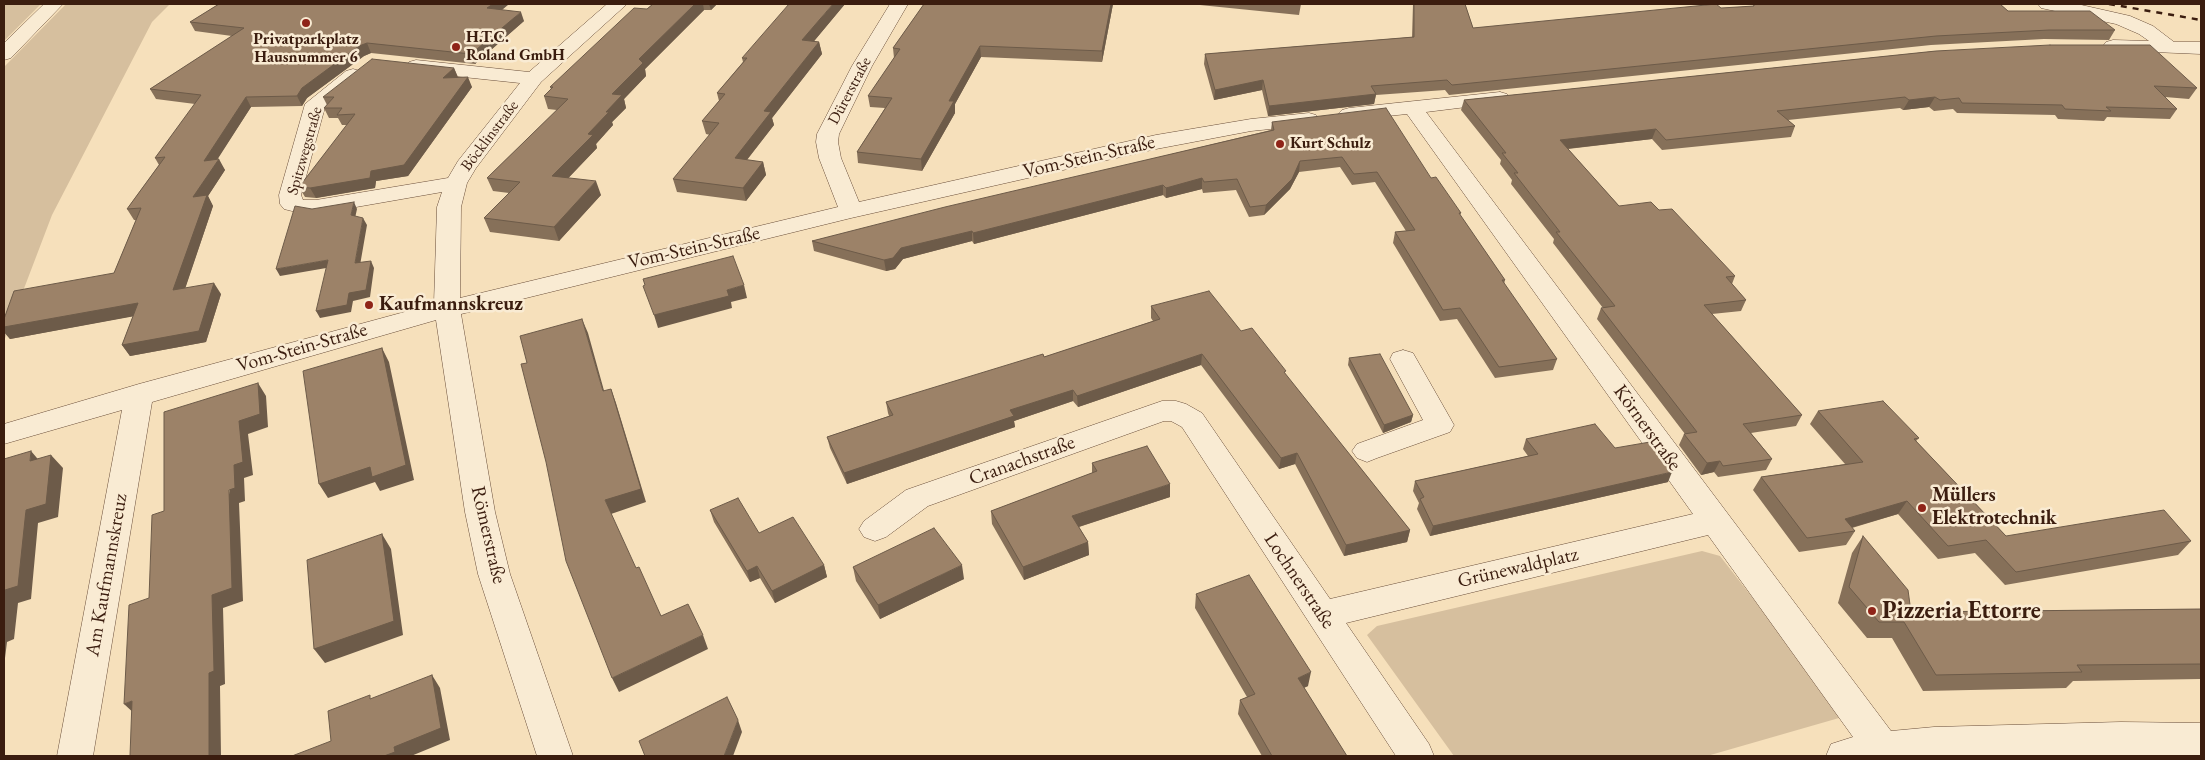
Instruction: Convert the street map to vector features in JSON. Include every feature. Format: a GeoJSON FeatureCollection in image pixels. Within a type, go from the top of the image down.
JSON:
{"type":"FeatureCollection","features":[{"type":"Feature","properties":{"kind":"street"},"geometry":{"type":"LineString","coordinates":[[4,54],[54,4]]}},
{"type":"Feature","properties":{"kind":"street","name":"Böcklinstraße"},"geometry":{"type":"LineString","coordinates":[[447,308],[450,207],[456,183],[476,153],[534,78],[618,4]]}},
{"type":"Feature","properties":{"kind":"street","name":"Dürerstraße"},"geometry":{"type":"LineString","coordinates":[[851,211],[830,158],[827,142],[828,134],[862,66],[899,4]]}},
{"type":"Feature","properties":{"kind":"street"},"geometry":{"type":"LineString","coordinates":[[2046,4],[2093,12],[2123,20],[2146,30],[2169,47]]}},
{"type":"Feature","properties":{"kind":"street"},"geometry":{"type":"LineString","coordinates":[[2090,46],[2201,48]]}},
{"type":"Feature","properties":{"kind":"street","name":"Spitzwegstraße"},"geometry":{"type":"LineString","coordinates":[[372,61],[315,104],[290,196],[291,202],[299,206],[316,207],[456,183]]}},
{"type":"Feature","properties":{"kind":"street"},"geometry":{"type":"LineString","coordinates":[[399,64],[534,78]]}},
{"type":"Feature","properties":{"kind":"street","name":"Vom-Stein-Straße"},"geometry":{"type":"LineString","coordinates":[[4,434],[139,394],[447,308],[851,211],[1203,133],[1252,125],[1516,97]]}},
{"type":"Feature","properties":{"kind":"street","name":"Körnerstraße"},"geometry":{"type":"LineString","coordinates":[[1412,107],[1882,748]]}},
{"type":"Feature","properties":{"kind":"street","name":"Römerstraße"},"geometry":{"type":"LineString","coordinates":[[447,308],[480,512],[494,574],[555,756]]}},
{"type":"Feature","properties":{"kind":"street"},"geometry":{"type":"LineString","coordinates":[[1367,451],[1440,425],[1403,359]]}},
{"type":"Feature","properties":{"kind":"street","name":"Am Kaufmannskreuz"},"geometry":{"type":"LineString","coordinates":[[76,756],[139,394]]}},
{"type":"Feature","properties":{"kind":"street","name":"Cranachstraße"},"geometry":{"type":"LineString","coordinates":[[874,529],[916,498],[1162,410],[1176,411]]}},
{"type":"Feature","properties":{"kind":"street","name":"Lochnerstraße"},"geometry":{"type":"LineString","coordinates":[[1176,411],[1192,420],[1416,756]]}},
{"type":"Feature","properties":{"kind":"street","name":"Grünewaldplatz"},"geometry":{"type":"LineString","coordinates":[[1321,615],[1716,521]]}},
{"type":"Feature","properties":{"kind":"street"},"geometry":{"type":"LineString","coordinates":[[1844,756],[1882,748],[1934,743],[2121,738],[2201,740]]}},
{"type":"Feature","properties":{"kind":"shaded area"},"geometry":{"type":"Polygon","coordinates":[[[4,4],[41,4],[4,41],[4,4]]]}},
{"type":"Feature","properties":{"kind":"shaded area"},"geometry":{"type":"Polygon","coordinates":[[[66,4],[170,4],[152,22],[52,215],[4,341],[4,67],[66,4]]]}},
{"type":"Feature","properties":{"kind":"shaded area"},"geometry":{"type":"Polygon","coordinates":[[[1702,551],[1720,556],[1840,710],[1839,718],[1707,756],[1454,756],[1367,635],[1377,626],[1702,551]]]}},
{"type":"Feature","properties":{"kind":"building"},"geometry":{"type":"Polygon","coordinates":[[[219,4],[493,4],[487,8],[521,12],[471,54],[367,43],[359,46],[302,88],[297,96],[246,97],[204,161],[219,159],[193,197],[207,195],[173,290],[214,283],[199,331],[122,345],[138,303],[4,327],[4,319],[14,291],[114,273],[141,208],[127,209],[165,157],[155,158],[201,95],[150,89],[244,28],[190,22],[219,4]]]}},
{"type":"Feature","properties":{"kind":"building"},"geometry":{"type":"Polygon","coordinates":[[[653,4],[695,4],[639,59],[643,63],[612,94],[622,95],[588,134],[593,135],[552,176],[596,181],[554,227],[484,218],[520,182],[487,178],[568,99],[544,96],[553,87],[550,87],[634,8],[647,9],[653,4]]]}},
{"type":"Feature","properties":{"kind":"building"},"geometry":{"type":"Polygon","coordinates":[[[789,4],[833,4],[802,40],[819,42],[764,111],[771,112],[735,158],[763,162],[743,188],[673,179],[719,123],[702,121],[725,94],[717,93],[747,58],[742,58],[789,4]]]}},
{"type":"Feature","properties":{"kind":"building"},"geometry":{"type":"Polygon","coordinates":[[[924,4],[1111,4],[1102,51],[980,46],[949,101],[954,101],[921,159],[857,152],[892,98],[868,96],[900,49],[893,48],[924,4]]]}},
{"type":"Feature","properties":{"kind":"building"},"geometry":{"type":"Polygon","coordinates":[[[1414,4],[1465,4],[1473,28],[1716,4],[1721,8],[1754,6],[1754,4],[2000,4],[2008,11],[2090,11],[2115,30],[2049,30],[1936,36],[1452,85],[1447,80],[1371,86],[1376,94],[1269,106],[1263,80],[1215,90],[1205,54],[1414,37],[1414,4]]]}},
{"type":"Feature","properties":{"kind":"building"},"geometry":{"type":"Polygon","coordinates":[[[2050,45],[2150,45],[2197,88],[2154,86],[2177,109],[2106,107],[2111,111],[2065,109],[2062,105],[1962,103],[1959,98],[1940,100],[1935,97],[1909,100],[1905,97],[1777,111],[1795,126],[1666,140],[1656,129],[1560,140],[1619,206],[1651,202],[1659,210],[1672,209],[1735,276],[1726,277],[1746,300],[1704,305],[1802,415],[1743,424],[1772,459],[1723,466],[1720,461],[1707,463],[1684,434],[1697,432],[1601,308],[1615,306],[1556,232],[1560,232],[1514,173],[1518,173],[1502,153],[1506,153],[1464,100],[1936,51],[2050,45]]]}},
{"type":"Feature","properties":{"kind":"building"},"geometry":{"type":"Polygon","coordinates":[[[372,59],[454,68],[443,78],[468,77],[404,165],[371,171],[370,178],[310,188],[299,187],[355,114],[337,115],[342,108],[324,108],[334,97],[323,97],[372,59]]]}},
{"type":"Feature","properties":{"kind":"building"},"geometry":{"type":"Polygon","coordinates":[[[1386,108],[1431,178],[1436,177],[1461,213],[1459,213],[1505,280],[1502,280],[1557,359],[1499,367],[1460,308],[1443,310],[1395,232],[1415,230],[1377,172],[1354,174],[1342,157],[1300,161],[1292,179],[1266,205],[1250,207],[1237,179],[1204,182],[1202,178],[1166,188],[1163,185],[973,233],[972,231],[901,248],[893,258],[884,260],[812,241],[945,207],[1274,130],[1272,122],[1386,108]]]}},
{"type":"Feature","properties":{"kind":"building"},"geometry":{"type":"Polygon","coordinates":[[[354,202],[351,215],[363,218],[355,263],[371,261],[366,290],[349,293],[347,305],[316,311],[328,260],[276,269],[295,206],[312,209],[354,202]]]}},
{"type":"Feature","properties":{"kind":"building"},"geometry":{"type":"Polygon","coordinates":[[[733,256],[744,285],[727,290],[729,296],[654,315],[643,286],[645,285],[643,279],[733,256]]]}},
{"type":"Feature","properties":{"kind":"building"},"geometry":{"type":"Polygon","coordinates":[[[1209,291],[1241,331],[1252,328],[1286,371],[1284,372],[1410,530],[1346,545],[1297,453],[1281,458],[1202,354],[1077,396],[1073,390],[1010,410],[1014,416],[844,473],[827,437],[893,415],[886,402],[1043,354],[1044,357],[1160,319],[1151,306],[1209,291]]]}},
{"type":"Feature","properties":{"kind":"building"},"geometry":{"type":"Polygon","coordinates":[[[582,319],[603,391],[611,389],[641,489],[605,500],[636,568],[639,567],[661,616],[688,604],[703,635],[612,678],[566,561],[546,462],[521,364],[527,363],[520,336],[582,319]]]}},
{"type":"Feature","properties":{"kind":"building"},"geometry":{"type":"Polygon","coordinates":[[[382,348],[406,465],[372,477],[370,467],[319,484],[303,371],[382,348]]]}},
{"type":"Feature","properties":{"kind":"building"},"geometry":{"type":"Polygon","coordinates":[[[1380,354],[1413,415],[1384,425],[1349,358],[1380,354]]]}},
{"type":"Feature","properties":{"kind":"building"},"geometry":{"type":"Polygon","coordinates":[[[258,383],[260,414],[239,421],[243,462],[234,465],[235,488],[229,490],[232,588],[212,595],[214,671],[209,673],[209,756],[130,756],[132,701],[124,704],[129,605],[149,598],[152,515],[164,511],[164,412],[258,383]]]}},
{"type":"Feature","properties":{"kind":"building"},"geometry":{"type":"Polygon","coordinates":[[[1883,401],[1919,438],[1914,439],[2006,536],[2164,510],[2191,541],[2016,572],[1986,540],[1948,546],[1907,501],[1845,519],[1855,531],[1807,538],[1761,477],[1863,462],[1818,411],[1883,401]]]}},
{"type":"Feature","properties":{"kind":"building"},"geometry":{"type":"Polygon","coordinates":[[[1595,424],[1615,448],[1650,442],[1672,472],[1433,526],[1420,499],[1424,497],[1415,481],[1538,454],[1526,439],[1595,424]]]}},
{"type":"Feature","properties":{"kind":"building"},"geometry":{"type":"Polygon","coordinates":[[[1147,446],[1170,484],[1072,516],[1088,542],[1023,567],[991,511],[1097,471],[1092,463],[1147,446]]]}},
{"type":"Feature","properties":{"kind":"building"},"geometry":{"type":"Polygon","coordinates":[[[31,451],[30,461],[51,455],[46,504],[26,510],[18,586],[5,590],[4,600],[4,459],[31,451]]]}},
{"type":"Feature","properties":{"kind":"building"},"geometry":{"type":"Polygon","coordinates":[[[738,498],[759,533],[793,517],[824,565],[772,591],[757,566],[747,571],[710,510],[738,498]]]}},
{"type":"Feature","properties":{"kind":"building"},"geometry":{"type":"Polygon","coordinates":[[[934,528],[962,565],[878,605],[853,567],[934,528]]]}},
{"type":"Feature","properties":{"kind":"building"},"geometry":{"type":"Polygon","coordinates":[[[382,534],[394,621],[314,649],[307,560],[382,534]]]}},
{"type":"Feature","properties":{"kind":"building"},"geometry":{"type":"Polygon","coordinates":[[[1863,536],[1908,590],[1911,612],[2201,609],[2201,664],[2077,665],[2082,672],[1936,675],[1904,622],[1879,622],[1849,587],[1863,536]]]}},
{"type":"Feature","properties":{"kind":"building"},"geometry":{"type":"Polygon","coordinates":[[[1249,575],[1311,672],[1298,678],[1347,756],[1272,756],[1240,700],[1255,694],[1196,594],[1249,575]]]}},
{"type":"Feature","properties":{"kind":"building"},"geometry":{"type":"Polygon","coordinates":[[[432,675],[441,728],[394,747],[395,752],[384,756],[292,756],[331,741],[328,711],[370,695],[370,699],[432,675]]]}},
{"type":"Feature","properties":{"kind":"building"},"geometry":{"type":"Polygon","coordinates":[[[727,697],[738,720],[724,756],[645,756],[639,741],[727,697]]]}},
{"type":"Feature","properties":{"kind":"railway"},"geometry":{"type":"LineString","coordinates":[[2109,4],[2201,20]]}},
{"type":"Feature","properties":{"kind":"place","name":"Privatparkplatz Hausnummer 6"},"geometry":{"type":"Point","coordinates":[306,23]}},
{"type":"Feature","properties":{"kind":"place","name":"H.T.C. Roland GmbH"},"geometry":{"type":"Point","coordinates":[456,47]}},
{"type":"Feature","properties":{"kind":"place","name":"Kurt Schulz"},"geometry":{"type":"Point","coordinates":[1280,144]}},
{"type":"Feature","properties":{"kind":"place","name":"Kaufmannskreuz"},"geometry":{"type":"Point","coordinates":[369,305]}},
{"type":"Feature","properties":{"kind":"place","name":"Müllers Elektrotechnik"},"geometry":{"type":"Point","coordinates":[1922,508]}},
{"type":"Feature","properties":{"kind":"place","name":"Pizzeria Ettorre"},"geometry":{"type":"Point","coordinates":[1872,611]}}]}
